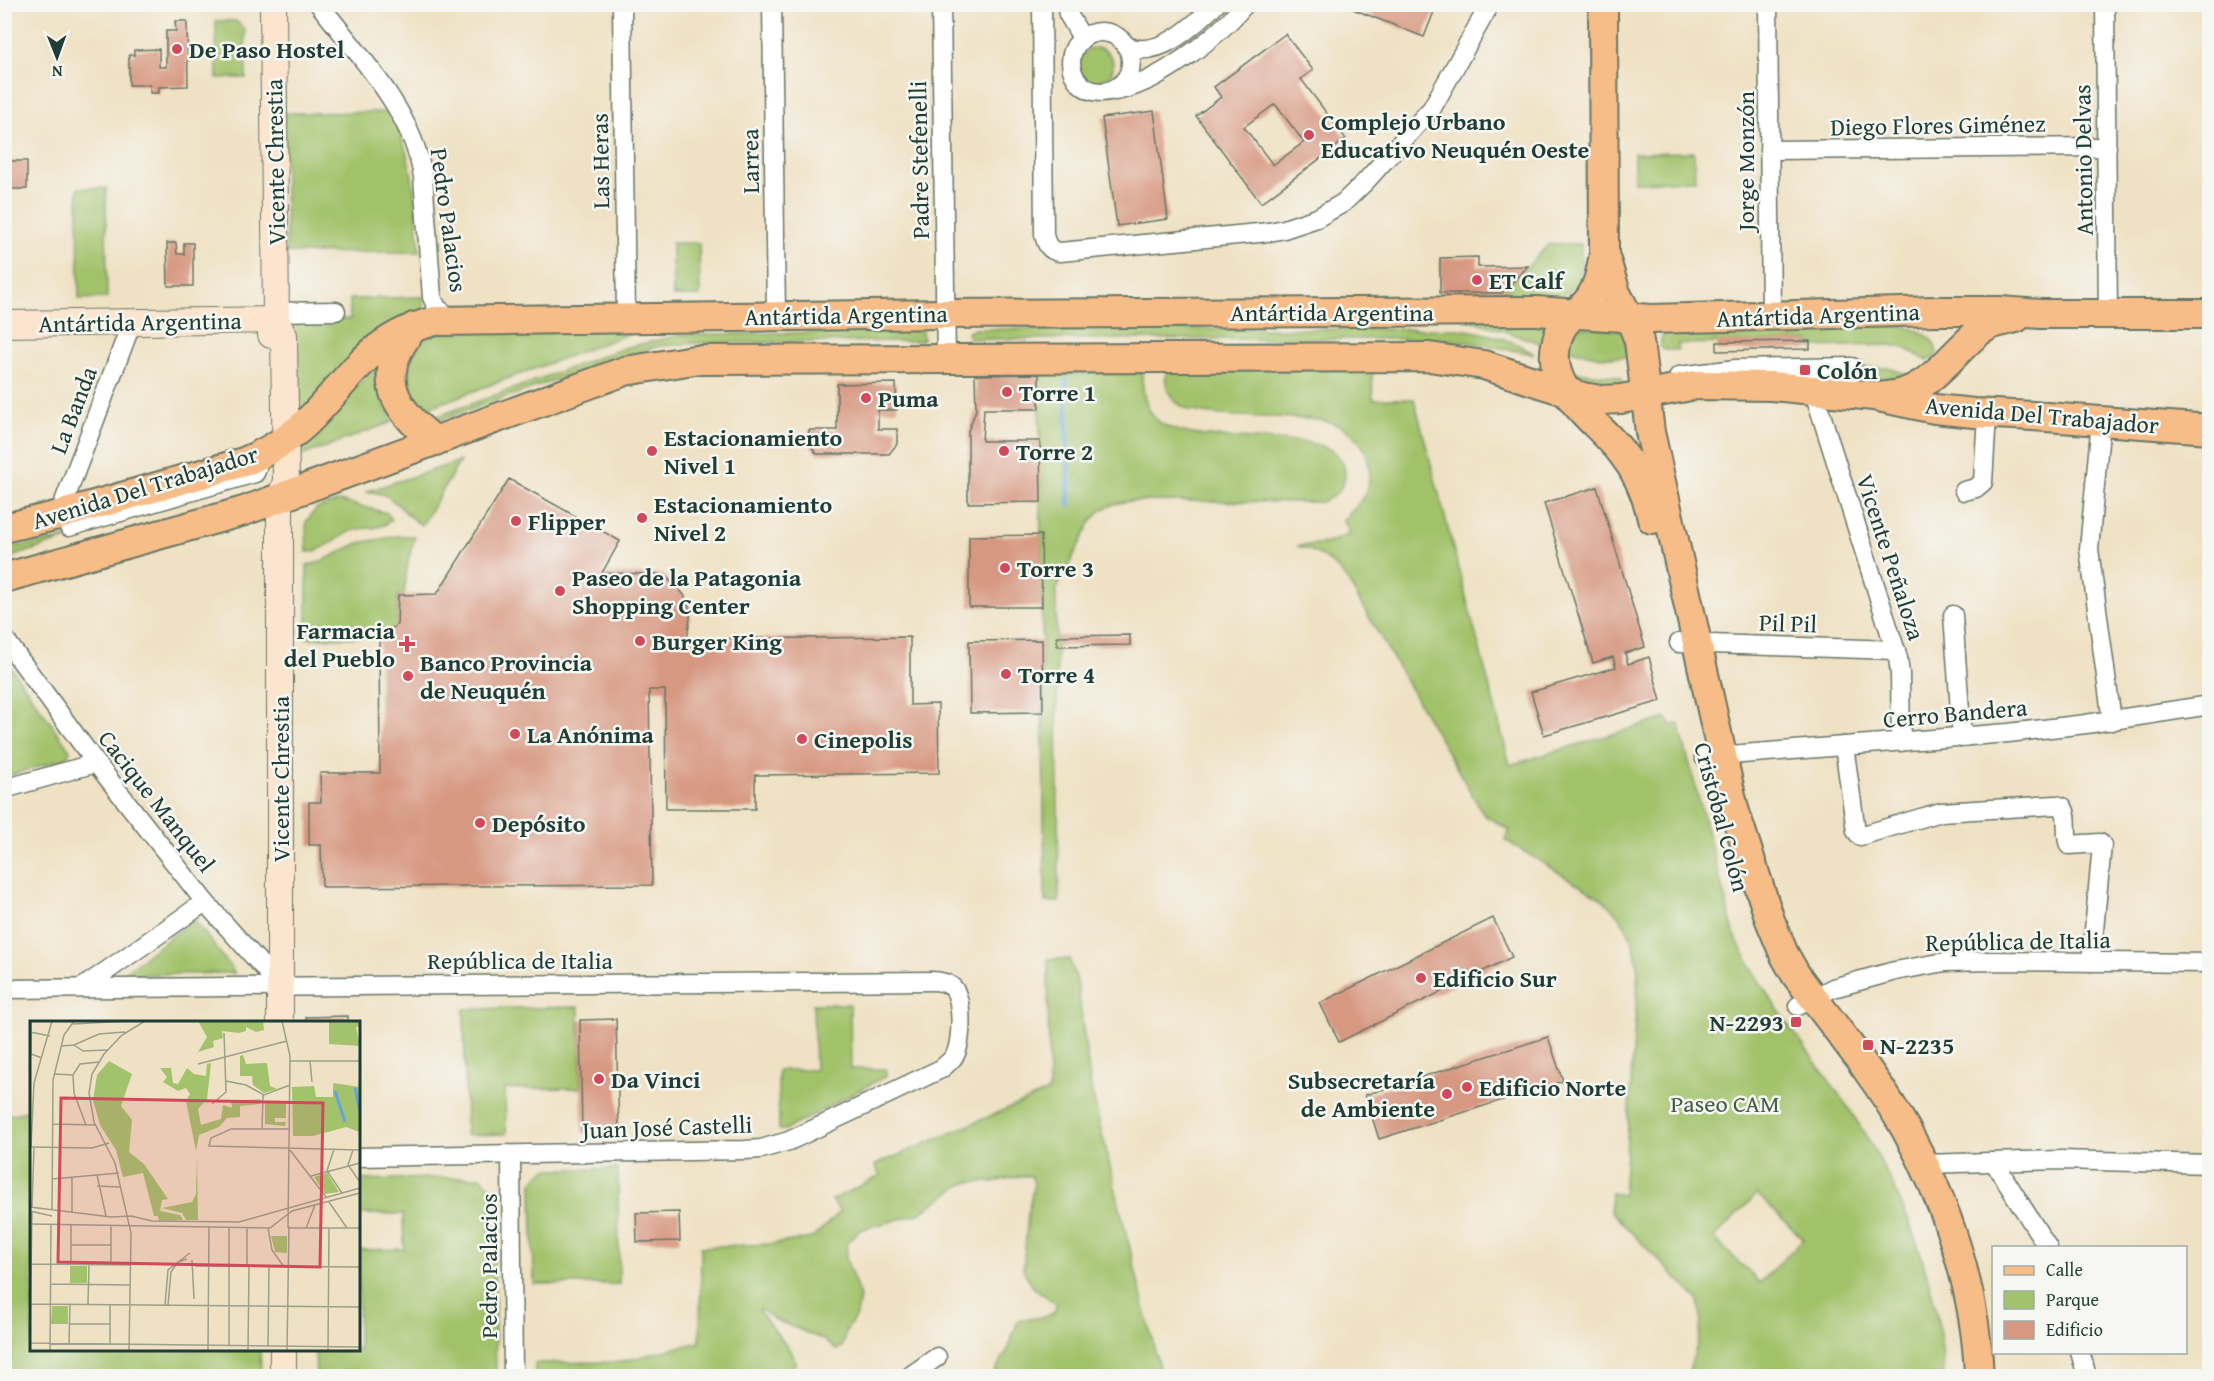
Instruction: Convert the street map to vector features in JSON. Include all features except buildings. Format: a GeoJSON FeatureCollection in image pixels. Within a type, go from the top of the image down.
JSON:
{"type":"FeatureCollection","features":[{"type":"Feature","properties":{"kind":"main road","name":"Vicente Chrestia"},"geometry":{"type":"LineString","coordinates":[[273,4],[276,316],[284,335],[279,443],[273,484],[280,499],[280,1021]]}},
{"type":"Feature","properties":{"kind":"main road","name":"Cristóbal Colón"},"geometry":{"type":"LineString","coordinates":[[1603,4],[1604,254],[1593,292],[1586,303],[1561,327],[1554,354],[1555,371],[1565,391],[1615,444],[1643,488],[1688,644]]}},
{"type":"Feature","properties":{"kind":"main road","name":"Cristóbal Colón"},"geometry":{"type":"LineString","coordinates":[[1604,254],[1616,293],[1641,351],[1647,405],[1688,644],[1712,757],[1734,809],[1770,920],[1805,1002],[1878,1115],[1907,1168],[1932,1232],[1950,1290],[1959,1340],[1962,1377]]}},
{"type":"Feature","properties":{"kind":"main road","name":"Antártida Argentina"},"geometry":{"type":"LineString","coordinates":[[454,320],[945,314],[1512,312],[1629,319],[2000,311],[2054,315],[2210,314]]}},
{"type":"Feature","properties":{"kind":"main road"},"geometry":{"type":"LineString","coordinates":[[1896,314],[1922,320],[1941,331],[1948,342],[1948,360]]}},
{"type":"Feature","properties":{"kind":"main road"},"geometry":{"type":"LineString","coordinates":[[1647,405],[1661,395],[1680,387],[1751,385],[1874,396],[1897,395],[1914,390],[1925,382],[1972,337],[1992,324],[2019,317],[2054,315]]}},
{"type":"Feature","properties":{"kind":"main road","name":"Antártida Argentina"},"geometry":{"type":"LineString","coordinates":[[4,324],[276,316]]}},
{"type":"Feature","properties":{"kind":"main road","name":"Avenida Del Trabajador"},"geometry":{"type":"LineString","coordinates":[[4,528],[64,521],[244,462],[279,443],[313,417],[370,354],[399,333],[416,326],[454,320]]}},
{"type":"Feature","properties":{"kind":"main road"},"geometry":{"type":"LineString","coordinates":[[416,326],[400,345],[391,378],[393,390],[403,412],[435,441]]}},
{"type":"Feature","properties":{"kind":"main road","name":"Antártida Argentina"},"geometry":{"type":"LineString","coordinates":[[435,441],[603,378],[647,366],[717,359],[1429,357],[1484,365],[1592,399],[1647,405]]}},
{"type":"Feature","properties":{"kind":"main road","name":"Avenida Del Trabajador"},"geometry":{"type":"LineString","coordinates":[[1874,396],[1941,410],[2210,429]]}},
{"type":"Feature","properties":{"kind":"main road","name":"Avenida Del Trabajador"},"geometry":{"type":"LineString","coordinates":[[4,578],[203,524],[280,499],[435,441]]}},
{"type":"Feature","properties":{"kind":"main road","name":"Cristóbal Colón"},"geometry":{"type":"LineString","coordinates":[[1805,1002],[1890,1104],[1923,1164],[1944,1214],[1964,1275],[1976,1335],[1979,1377]]}},
{"type":"Feature","properties":{"kind":"main road"},"geometry":{"type":"LineString","coordinates":[[283,1351],[283,1377]]}},
{"type":"Feature","properties":{"kind":"street","name":"Pedro Palacios"},"geometry":{"type":"LineString","coordinates":[[319,4],[390,96],[412,134],[419,154],[423,177],[432,297],[437,308],[454,320]]}},
{"type":"Feature","properties":{"kind":"street","name":"Las Heras"},"geometry":{"type":"LineString","coordinates":[[622,4],[626,318]]}},
{"type":"Feature","properties":{"kind":"street","name":"Larrea"},"geometry":{"type":"LineString","coordinates":[[772,4],[776,316]]}},
{"type":"Feature","properties":{"kind":"street","name":"Padre Stefenelli"},"geometry":{"type":"LineString","coordinates":[[941,4],[946,358]]}},
{"type":"Feature","properties":{"kind":"street"},"geometry":{"type":"LineString","coordinates":[[1042,4],[1044,234],[1049,247],[1060,252],[1269,232],[1300,225],[1331,211],[1365,182],[1432,108],[1490,4]]}},
{"type":"Feature","properties":{"kind":"street"},"geometry":{"type":"LineString","coordinates":[[1066,4],[1068,14],[1082,38]]}},
{"type":"Feature","properties":{"kind":"street"},"geometry":{"type":"LineString","coordinates":[[1126,46],[1139,50],[1155,48],[1182,33],[1216,4]]}},
{"type":"Feature","properties":{"kind":"street"},"geometry":{"type":"LineString","coordinates":[[1106,92],[1115,88],[1129,74],[1130,54],[1120,38],[1111,33],[1091,33],[1082,38],[1075,45],[1071,55],[1073,74],[1079,82],[1087,88],[1106,92],[1133,87],[1158,74],[1200,46],[1245,4]]}},
{"type":"Feature","properties":{"kind":"street","name":"Jorge Monzón"},"geometry":{"type":"LineString","coordinates":[[1768,4],[1771,317]]}},
{"type":"Feature","properties":{"kind":"street","name":"Antonio Delvas"},"geometry":{"type":"LineString","coordinates":[[2105,4],[2108,314]]}},
{"type":"Feature","properties":{"kind":"street","name":"Diego Flores Giménez"},"geometry":{"type":"LineString","coordinates":[[1769,150],[2107,147]]}},
{"type":"Feature","properties":{"kind":"street","name":"Antártida Argentina"},"geometry":{"type":"LineString","coordinates":[[276,316],[336,311]]}},
{"type":"Feature","properties":{"kind":"street","name":"La Banda"},"geometry":{"type":"LineString","coordinates":[[64,521],[132,322]]}},
{"type":"Feature","properties":{"kind":"street"},"geometry":{"type":"LineString","coordinates":[[1852,366],[1852,373],[1679,376],[1728,369],[1852,366]]}},
{"type":"Feature","properties":{"kind":"street","name":"Vicente Peñaloza"},"geometry":{"type":"LineString","coordinates":[[1813,389],[1896,650],[1900,674],[1901,742]]}},
{"type":"Feature","properties":{"kind":"street"},"geometry":{"type":"LineString","coordinates":[[1964,491],[1976,488],[1983,482],[1987,414]]}},
{"type":"Feature","properties":{"kind":"street"},"geometry":{"type":"LineString","coordinates":[[2101,421],[2089,549],[2112,721]]}},
{"type":"Feature","properties":{"kind":"street"},"geometry":{"type":"LineString","coordinates":[[253,465],[257,468],[255,472],[64,521],[253,465]]}},
{"type":"Feature","properties":{"kind":"street"},"geometry":{"type":"LineString","coordinates":[[262,493],[266,495],[264,500],[77,553],[75,546],[262,493]]}},
{"type":"Feature","properties":{"kind":"street"},"geometry":{"type":"LineString","coordinates":[[1953,615],[1962,738]]}},
{"type":"Feature","properties":{"kind":"street","name":"Cacique Manquel"},"geometry":{"type":"LineString","coordinates":[[4,638],[96,763],[205,902],[279,986]]}},
{"type":"Feature","properties":{"kind":"street","name":"Pil Pil"},"geometry":{"type":"LineString","coordinates":[[1688,644],[1896,650]]}},
{"type":"Feature","properties":{"kind":"street","name":"Cerro Bandera"},"geometry":{"type":"LineString","coordinates":[[1712,757],[1962,738],[2112,721],[2210,705]]}},
{"type":"Feature","properties":{"kind":"street"},"geometry":{"type":"LineString","coordinates":[[1844,746],[1856,831],[1860,836],[1941,812],[2059,805],[2063,807],[2066,813],[2069,845],[2100,843],[2102,845],[2091,962]]}},
{"type":"Feature","properties":{"kind":"street"},"geometry":{"type":"LineString","coordinates":[[4,789],[96,763]]}},
{"type":"Feature","properties":{"kind":"street"},"geometry":{"type":"LineString","coordinates":[[82,988],[205,902]]}},
{"type":"Feature","properties":{"kind":"street","name":"República de Italia"},"geometry":{"type":"LineString","coordinates":[[1805,1002],[1827,990],[1895,971],[1945,962],[2210,963]]}},
{"type":"Feature","properties":{"kind":"street","name":"República de Italia"},"geometry":{"type":"LineString","coordinates":[[4,989],[932,981],[951,986],[956,991],[960,1039],[954,1056]]}},
{"type":"Feature","properties":{"kind":"street","name":"Juan José Castelli"},"geometry":{"type":"LineString","coordinates":[[360,1157],[745,1150],[776,1146],[941,1069],[954,1056]]}},
{"type":"Feature","properties":{"kind":"street","name":"Pedro Palacios"},"geometry":{"type":"LineString","coordinates":[[511,1155],[513,1377]]}},
{"type":"Feature","properties":{"kind":"street"},"geometry":{"type":"LineString","coordinates":[[1923,1164],[2060,1160],[2210,1164]]}},
{"type":"Feature","properties":{"kind":"street"},"geometry":{"type":"LineString","coordinates":[[1994,1162],[2047,1246]]}},
{"type":"Feature","properties":{"kind":"street"},"geometry":{"type":"LineString","coordinates":[[2080,1354],[2087,1377]]}},
{"type":"Feature","properties":{"kind":"street"},"geometry":{"type":"LineString","coordinates":[[909,1377],[937,1357]]}},
{"type":"Feature","properties":{"kind":"green space"},"geometry":{"type":"Polygon","coordinates":[[[216,21],[236,21],[245,30],[246,78],[217,78],[216,21]]]}},
{"type":"Feature","properties":{"kind":"green space"},"geometry":{"type":"Polygon","coordinates":[[[1096,48],[1108,53],[1113,65],[1108,77],[1096,82],[1084,77],[1079,65],[1084,53],[1096,48]]]}},
{"type":"Feature","properties":{"kind":"green space"},"geometry":{"type":"Polygon","coordinates":[[[389,112],[398,128],[409,162],[420,252],[286,253],[284,113],[389,112]]]}},
{"type":"Feature","properties":{"kind":"green space"},"geometry":{"type":"Polygon","coordinates":[[[1694,152],[1695,180],[1634,182],[1634,153],[1694,152]]]}},
{"type":"Feature","properties":{"kind":"green space"},"geometry":{"type":"Polygon","coordinates":[[[78,188],[106,188],[107,298],[79,299],[78,188]]]}},
{"type":"Feature","properties":{"kind":"green space"},"geometry":{"type":"Polygon","coordinates":[[[672,243],[699,243],[700,296],[673,296],[672,243]]]}},
{"type":"Feature","properties":{"kind":"green space"},"geometry":{"type":"Polygon","coordinates":[[[1549,244],[1581,244],[1581,281],[1559,299],[1502,293],[1549,244]]]}},
{"type":"Feature","properties":{"kind":"green space"},"geometry":{"type":"Polygon","coordinates":[[[423,297],[425,311],[298,417],[287,320],[350,319],[350,299],[423,297]]]}},
{"type":"Feature","properties":{"kind":"green space"},"geometry":{"type":"Polygon","coordinates":[[[1466,318],[1558,318],[1546,345],[1466,318]]]}},
{"type":"Feature","properties":{"kind":"green space"},"geometry":{"type":"Polygon","coordinates":[[[661,322],[422,410],[411,391],[409,371],[411,361],[428,334],[661,322]]]}},
{"type":"Feature","properties":{"kind":"green space"},"geometry":{"type":"Polygon","coordinates":[[[1899,325],[1929,337],[1937,354],[1928,361],[1905,348],[1890,345],[1810,347],[1810,341],[1678,344],[1678,350],[1663,350],[1660,346],[1662,336],[1670,330],[1899,325]]]}},
{"type":"Feature","properties":{"kind":"green space"},"geometry":{"type":"Polygon","coordinates":[[[1574,326],[1620,330],[1625,335],[1628,357],[1601,357],[1570,350],[1567,333],[1574,326]]]}},
{"type":"Feature","properties":{"kind":"green space"},"geometry":{"type":"Polygon","coordinates":[[[974,329],[1456,329],[1497,337],[1534,354],[1435,339],[970,339],[967,333],[974,329]]]}},
{"type":"Feature","properties":{"kind":"green space"},"geometry":{"type":"Polygon","coordinates":[[[922,331],[923,339],[918,341],[698,343],[659,346],[435,422],[430,419],[624,348],[680,335],[922,331]]]}},
{"type":"Feature","properties":{"kind":"green space","name":"Paseo CAM"},"geometry":{"type":"Polygon","coordinates":[[[1372,363],[1373,399],[1414,399],[1510,765],[1666,718],[1672,725],[1679,724],[1734,933],[1773,1003],[1851,1112],[1902,1205],[1926,1272],[1935,1307],[1944,1376],[1687,1376],[1700,1329],[1700,1309],[1697,1299],[1610,1211],[1611,1193],[1623,1195],[1638,980],[1636,956],[1625,925],[1602,899],[1505,840],[1510,830],[1484,815],[1348,581],[1326,559],[1313,551],[1297,546],[1328,543],[1350,534],[1343,519],[1360,502],[1367,488],[1370,472],[1365,451],[1357,439],[1341,426],[1320,420],[1228,416],[1189,410],[1173,399],[1167,389],[1167,370],[1372,363]],[[1757,1194],[1714,1238],[1760,1283],[1803,1239],[1757,1194]]]}},
{"type":"Feature","properties":{"kind":"green space"},"geometry":{"type":"Polygon","coordinates":[[[1852,367],[1889,368],[1917,378],[1900,386],[1856,381],[1852,367]]]}},
{"type":"Feature","properties":{"kind":"green space"},"geometry":{"type":"Polygon","coordinates":[[[376,368],[380,393],[392,422],[293,459],[287,449],[376,368]]]}},
{"type":"Feature","properties":{"kind":"green space"},"geometry":{"type":"Polygon","coordinates":[[[1573,372],[1616,376],[1623,382],[1621,387],[1588,389],[1569,375],[1573,372]]]}},
{"type":"Feature","properties":{"kind":"green space"},"geometry":{"type":"Polygon","coordinates":[[[1142,373],[1143,390],[1148,407],[1154,417],[1167,427],[1186,433],[1209,436],[1285,440],[1324,447],[1341,459],[1345,476],[1338,492],[1320,502],[1130,501],[1114,504],[1101,510],[1090,523],[1056,591],[1059,902],[1045,902],[1039,374],[1142,373]]]}},
{"type":"Feature","properties":{"kind":"green space"},"geometry":{"type":"Polygon","coordinates":[[[460,461],[422,525],[391,499],[384,495],[365,492],[460,461]]]}},
{"type":"Feature","properties":{"kind":"green space"},"geometry":{"type":"Polygon","coordinates":[[[339,501],[387,513],[391,519],[384,525],[355,530],[320,549],[307,552],[306,522],[316,509],[339,501]]]}},
{"type":"Feature","properties":{"kind":"green space"},"geometry":{"type":"Polygon","coordinates":[[[398,536],[415,536],[408,561],[404,595],[398,595],[397,625],[379,637],[307,638],[307,565],[318,563],[359,543],[398,536]]]}},
{"type":"Feature","properties":{"kind":"green space"},"geometry":{"type":"Polygon","coordinates":[[[70,538],[5,559],[5,548],[70,538]]]}},
{"type":"Feature","properties":{"kind":"green space"},"geometry":{"type":"Polygon","coordinates":[[[4,658],[70,750],[68,756],[63,759],[5,777],[4,658]]]}},
{"type":"Feature","properties":{"kind":"green space"},"geometry":{"type":"Polygon","coordinates":[[[194,919],[235,973],[121,975],[194,919]]]}},
{"type":"Feature","properties":{"kind":"green space"},"geometry":{"type":"Polygon","coordinates":[[[1048,959],[1069,959],[1077,981],[1091,1088],[1161,1376],[992,1376],[1006,1353],[1018,1321],[1047,1316],[1055,1312],[1056,1304],[1032,1286],[1023,1269],[1028,1213],[1034,1183],[1031,1176],[1020,1176],[993,1182],[970,1182],[961,1185],[918,1214],[860,1230],[847,1243],[846,1259],[860,1297],[857,1314],[846,1331],[842,1347],[836,1350],[824,1340],[774,1319],[760,1309],[759,1311],[793,1354],[795,1363],[790,1376],[535,1376],[535,1363],[619,1362],[700,1342],[701,1247],[772,1244],[812,1238],[840,1212],[832,1200],[880,1176],[875,1165],[1049,1091],[1048,959]]]}},
{"type":"Feature","properties":{"kind":"green space"},"geometry":{"type":"Polygon","coordinates":[[[813,1004],[850,1004],[851,1069],[886,1069],[886,1076],[785,1130],[779,1130],[778,1070],[815,1070],[813,1004]]]}},
{"type":"Feature","properties":{"kind":"green space"},"geometry":{"type":"Polygon","coordinates":[[[579,1007],[581,1088],[505,1089],[506,1134],[466,1135],[464,1009],[579,1007]]]}},
{"type":"Feature","properties":{"kind":"green space"},"geometry":{"type":"Polygon","coordinates":[[[30,1110],[30,1351],[260,1351],[261,1376],[5,1376],[5,1116],[30,1110]]]}},
{"type":"Feature","properties":{"kind":"green space"},"geometry":{"type":"Polygon","coordinates":[[[547,1169],[618,1169],[619,1284],[534,1284],[532,1182],[547,1169]]]}},
{"type":"Feature","properties":{"kind":"green space"},"geometry":{"type":"Polygon","coordinates":[[[481,1177],[493,1189],[496,1376],[316,1376],[315,1351],[360,1351],[360,1250],[404,1249],[403,1214],[360,1214],[360,1180],[481,1177]]]}},
{"type":"Feature","properties":{"kind":"waterway"},"geometry":{"type":"LineString","coordinates":[[1066,380],[1069,505]]}},
{"type":"Feature","properties":{"kind":"place","name":"De Paso Hostel"},"geometry":{"type":"Point","coordinates":[177,49]}},
{"type":"Feature","properties":{"kind":"place","name":"Complejo Urbano Educativo Neuquén Oeste"},"geometry":{"type":"Point","coordinates":[1309,135]}},
{"type":"Feature","properties":{"kind":"place","name":"ET Calf"},"geometry":{"type":"Point","coordinates":[1477,280]}},
{"type":"Feature","properties":{"kind":"place","name":"Colón"},"geometry":{"type":"Point","coordinates":[1805,370]}},
{"type":"Feature","properties":{"kind":"place","name":"Torre 1"},"geometry":{"type":"Point","coordinates":[1007,392]}},
{"type":"Feature","properties":{"kind":"place","name":"Puma"},"geometry":{"type":"Point","coordinates":[866,398]}},
{"type":"Feature","properties":{"kind":"place","name":"Estacionamiento Nivel 1"},"geometry":{"type":"Point","coordinates":[652,451]}},
{"type":"Feature","properties":{"kind":"place","name":"Torre 2"},"geometry":{"type":"Point","coordinates":[1004,451]}},
{"type":"Feature","properties":{"kind":"place","name":"Estacionamiento Nivel 2"},"geometry":{"type":"Point","coordinates":[642,518]}},
{"type":"Feature","properties":{"kind":"place","name":"Flipper"},"geometry":{"type":"Point","coordinates":[516,521]}},
{"type":"Feature","properties":{"kind":"place","name":"Torre 3"},"geometry":{"type":"Point","coordinates":[1005,568]}},
{"type":"Feature","properties":{"kind":"place","name":"Paseo de la Patagonia Shopping Center"},"geometry":{"type":"Point","coordinates":[560,591]}},
{"type":"Feature","properties":{"kind":"place","name":"Burger King"},"geometry":{"type":"Point","coordinates":[640,641]}},
{"type":"Feature","properties":{"kind":"place","name":"Farmacia del Pueblo"},"geometry":{"type":"Point","coordinates":[407,644]}},
{"type":"Feature","properties":{"kind":"place","name":"Torre 4"},"geometry":{"type":"Point","coordinates":[1006,674]}},
{"type":"Feature","properties":{"kind":"place","name":"Banco Provincia de Neuquén"},"geometry":{"type":"Point","coordinates":[408,676]}},
{"type":"Feature","properties":{"kind":"place","name":"La Anónima"},"geometry":{"type":"Point","coordinates":[515,734]}},
{"type":"Feature","properties":{"kind":"place","name":"Cinepolis"},"geometry":{"type":"Point","coordinates":[802,739]}},
{"type":"Feature","properties":{"kind":"place","name":"Depósito"},"geometry":{"type":"Point","coordinates":[480,823]}},
{"type":"Feature","properties":{"kind":"place","name":"Edificio Sur"},"geometry":{"type":"Point","coordinates":[1421,978]}},
{"type":"Feature","properties":{"kind":"place","name":"N-2293"},"geometry":{"type":"Point","coordinates":[1796,1022]}},
{"type":"Feature","properties":{"kind":"place","name":"N-2235"},"geometry":{"type":"Point","coordinates":[1868,1045]}},
{"type":"Feature","properties":{"kind":"place","name":"Da Vinci"},"geometry":{"type":"Point","coordinates":[599,1079]}},
{"type":"Feature","properties":{"kind":"place","name":"Edificio Norte"},"geometry":{"type":"Point","coordinates":[1467,1087]}},
{"type":"Feature","properties":{"kind":"place","name":"Subsecretaría de Ambiente"},"geometry":{"type":"Point","coordinates":[1447,1094]}}]}
